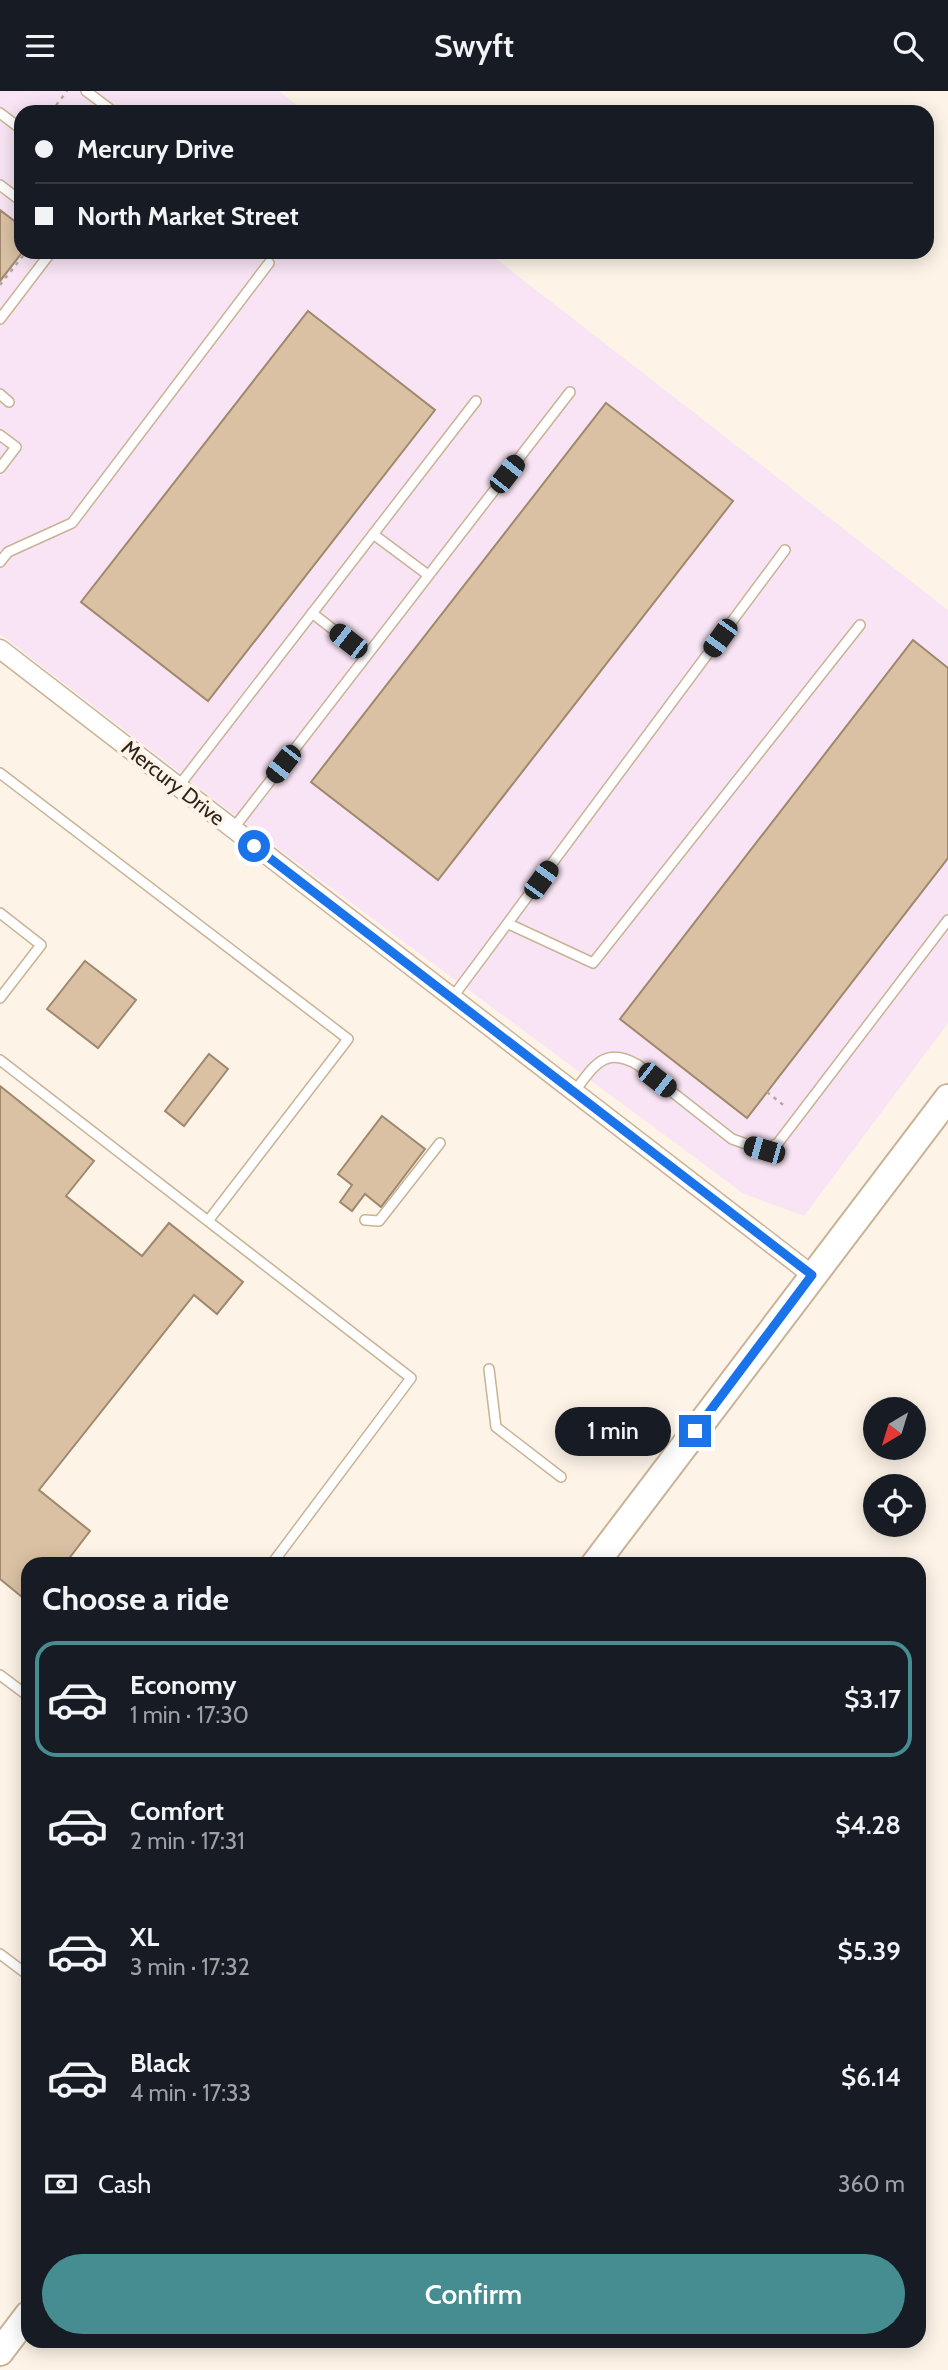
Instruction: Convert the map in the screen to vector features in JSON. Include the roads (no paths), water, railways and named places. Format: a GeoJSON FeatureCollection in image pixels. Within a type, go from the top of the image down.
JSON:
{"type":"FeatureCollection","features":[{"type":"Feature","properties":{"kind":"main road"},"geometry":{"type":"LineString","coordinates":[[600,1557],[948,1098]]}},
{"type":"Feature","properties":{"kind":"main road"},"geometry":{"type":"LineString","coordinates":[[0,2352],[21,2324]]}},
{"type":"Feature","properties":{"kind":"street","name":"Mercury Drive"},"geometry":{"type":"LineString","coordinates":[[0,649],[812,1275]]}},
{"type":"Feature","properties":{"kind":"lane"},"geometry":{"type":"LineString","coordinates":[[86,91],[105,105]]}},
{"type":"Feature","properties":{"kind":"lane"},"geometry":{"type":"LineString","coordinates":[[0,113],[14,124]]}},
{"type":"Feature","properties":{"kind":"lane"},"geometry":{"type":"LineString","coordinates":[[0,185],[14,196]]}},
{"type":"Feature","properties":{"kind":"lane"},"geometry":{"type":"LineString","coordinates":[[0,319],[46,259]]}},
{"type":"Feature","properties":{"kind":"lane"},"geometry":{"type":"LineString","coordinates":[[0,562],[8,552],[72,523],[269,263]]}},
{"type":"Feature","properties":{"kind":"lane"},"geometry":{"type":"LineString","coordinates":[[233,829],[570,393]]}},
{"type":"Feature","properties":{"kind":"lane"},"geometry":{"type":"LineString","coordinates":[[0,394],[9,402]]}},
{"type":"Feature","properties":{"kind":"lane"},"geometry":{"type":"LineString","coordinates":[[178,787],[476,401]]}},
{"type":"Feature","properties":{"kind":"lane"},"geometry":{"type":"LineString","coordinates":[[0,435],[16,447],[0,468]]}},
{"type":"Feature","properties":{"kind":"lane"},"geometry":{"type":"LineString","coordinates":[[373,534],[428,575]]}},
{"type":"Feature","properties":{"kind":"lane"},"geometry":{"type":"LineString","coordinates":[[452,998],[785,550]]}},
{"type":"Feature","properties":{"kind":"lane"},"geometry":{"type":"LineString","coordinates":[[312,613],[366,655]]}},
{"type":"Feature","properties":{"kind":"lane"},"geometry":{"type":"LineString","coordinates":[[509,924],[593,963],[860,625]]}},
{"type":"Feature","properties":{"kind":"lane"},"geometry":{"type":"LineString","coordinates":[[0,773],[348,1039],[208,1221]]}},
{"type":"Feature","properties":{"kind":"lane"},"geometry":{"type":"LineString","coordinates":[[0,913],[41,945],[0,998]]}},
{"type":"Feature","properties":{"kind":"lane"},"geometry":{"type":"LineString","coordinates":[[573,1093],[607,1057],[624,1057],[732,1139],[764,1150],[778,1143],[948,921]]}},
{"type":"Feature","properties":{"kind":"lane"},"geometry":{"type":"LineString","coordinates":[[0,1060],[411,1378],[277,1557]]}},
{"type":"Feature","properties":{"kind":"lane"},"geometry":{"type":"LineString","coordinates":[[365,1220],[379,1221],[440,1143]]}},
{"type":"Feature","properties":{"kind":"lane"},"geometry":{"type":"LineString","coordinates":[[489,1369],[496,1427],[561,1477]]}},
{"type":"Feature","properties":{"kind":"lane"},"geometry":{"type":"LineString","coordinates":[[0,1675],[21,1691]]}},
{"type":"Feature","properties":{"kind":"lane"},"geometry":{"type":"LineString","coordinates":[[0,1954],[21,1970]]}}]}
